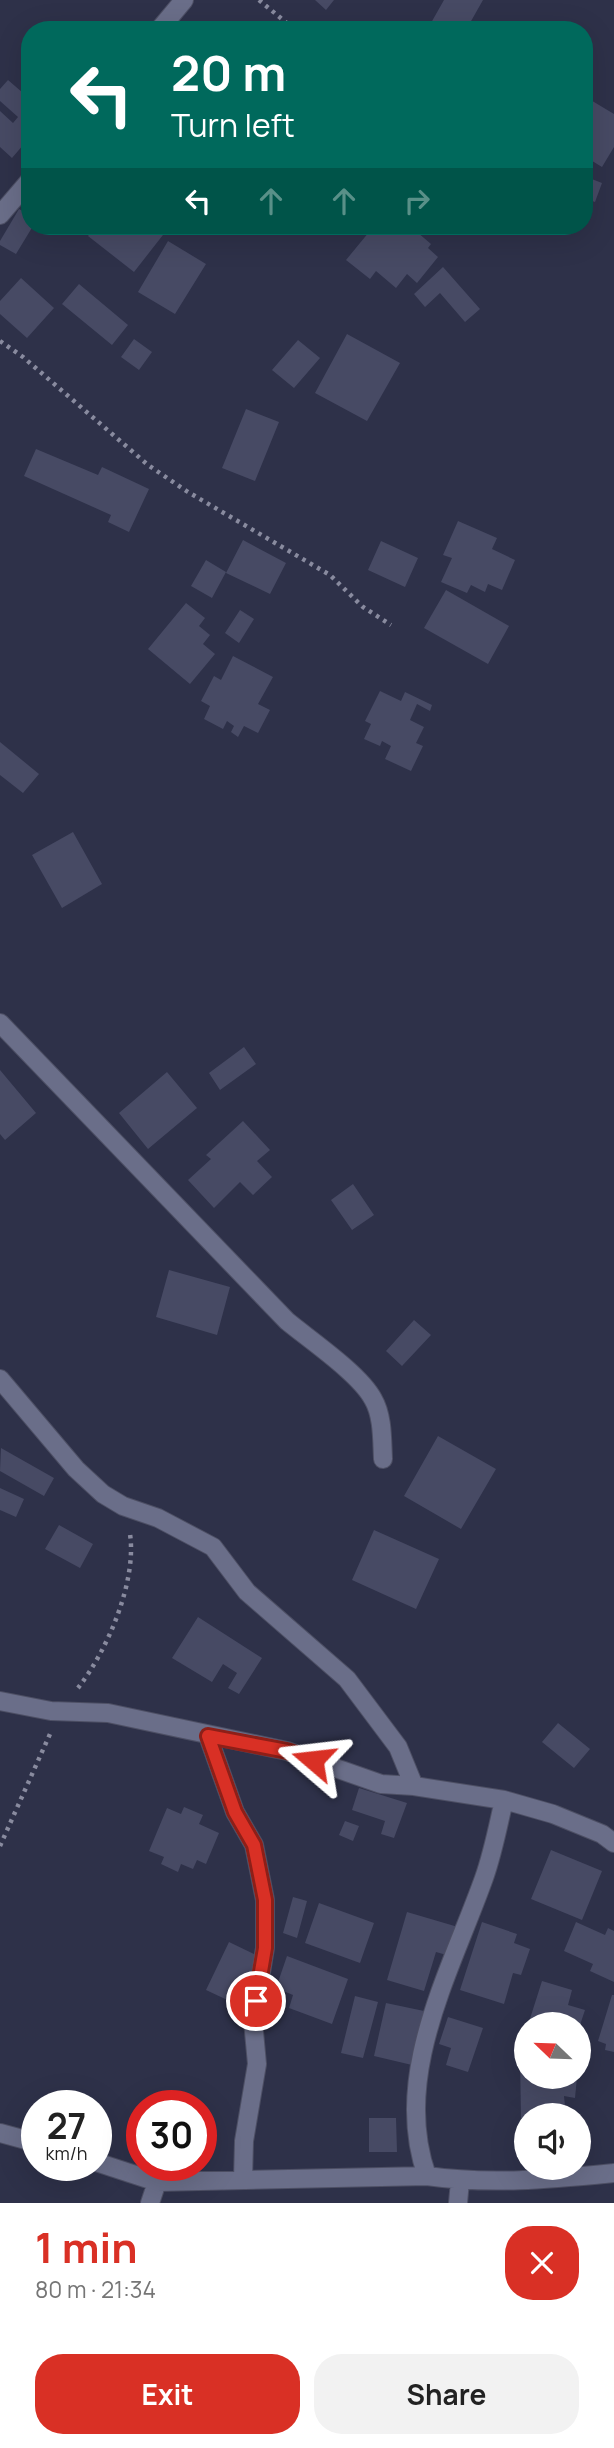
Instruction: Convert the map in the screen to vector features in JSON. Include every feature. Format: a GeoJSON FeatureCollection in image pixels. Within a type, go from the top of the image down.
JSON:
{"type":"FeatureCollection","features":[{"type":"Feature","properties":{"kind":"street"},"geometry":{"type":"LineString","coordinates":[[166,21],[184,0]]}},
{"type":"Feature","properties":{"kind":"street"},"geometry":{"type":"LineString","coordinates":[[0,215],[21,190]]}},
{"type":"Feature","properties":{"kind":"street"},"geometry":{"type":"LineString","coordinates":[[0,1023],[286,1321],[339,1363],[367,1390],[373,1398],[380,1420],[383,1459]]}},
{"type":"Feature","properties":{"kind":"street"},"geometry":{"type":"LineString","coordinates":[[0,1379],[76,1469],[103,1494],[124,1506],[158,1518],[213,1547],[247,1592],[347,1679],[398,1747],[414,1786]]}},
{"type":"Feature","properties":{"kind":"street"},"geometry":{"type":"LineString","coordinates":[[0,1701],[61,1712],[108,1713],[287,1751],[381,1784],[414,1786],[504,1800],[553,1814],[610,1837]]}},
{"type":"Feature","properties":{"kind":"street"},"geometry":{"type":"LineString","coordinates":[[208,1736],[235,1812],[254,1845],[265,1900],[265,1948],[253,2021],[257,2064],[244,2141],[243,2179]]}},
{"type":"Feature","properties":{"kind":"street"},"geometry":{"type":"LineString","coordinates":[[427,2176],[416,2134],[420,2066],[432,2017],[486,1874],[504,1800]]}},
{"type":"Feature","properties":{"kind":"street"},"geometry":{"type":"LineString","coordinates":[[0,2133],[21,2139]]}},
{"type":"Feature","properties":{"kind":"street"},"geometry":{"type":"LineString","coordinates":[[112,2167],[157,2182],[427,2176],[460,2181],[531,2181],[614,2173]]}},
{"type":"Feature","properties":{"kind":"street"},"geometry":{"type":"LineString","coordinates":[[458,2203],[460,2181]]}},
{"type":"Feature","properties":{"kind":"street"},"geometry":{"type":"LineString","coordinates":[[150,2203],[157,2182]]}},
{"type":"Feature","properties":{"kind":"path"},"geometry":{"type":"LineString","coordinates":[[259,0],[284,21]]}},
{"type":"Feature","properties":{"kind":"path"},"geometry":{"type":"LineString","coordinates":[[0,341],[23,357],[148,465],[188,492],[330,575],[363,607],[391,625]]}},
{"type":"Feature","properties":{"kind":"path"},"geometry":{"type":"LineString","coordinates":[[0,1846],[61,1712],[89,1674],[125,1595],[131,1564],[131,1537],[124,1506]]}},
{"type":"Feature","properties":{"kind":"building"},"geometry":{"type":"Polygon","coordinates":[[[315,0],[334,0],[326,10],[315,0]]]}},
{"type":"Feature","properties":{"kind":"building"},"geometry":{"type":"Polygon","coordinates":[[[444,0],[483,0],[471,21],[432,21],[444,0]]]}},
{"type":"Feature","properties":{"kind":"building"},"geometry":{"type":"Polygon","coordinates":[[[8,80],[21,91],[21,148],[12,158],[0,147],[0,111],[13,123],[18,117],[0,101],[0,89],[8,80]]]}},
{"type":"Feature","properties":{"kind":"building"},"geometry":{"type":"Polygon","coordinates":[[[593,101],[614,114],[614,147],[602,167],[593,162],[593,101]]]}},
{"type":"Feature","properties":{"kind":"building"},"geometry":{"type":"Polygon","coordinates":[[[593,180],[602,183],[595,202],[593,201],[593,180]]]}},
{"type":"Feature","properties":{"kind":"building"},"geometry":{"type":"Polygon","coordinates":[[[19,209],[21,210],[21,235],[28,235],[16,254],[0,245],[19,209]]]}},
{"type":"Feature","properties":{"kind":"building"},"geometry":{"type":"Polygon","coordinates":[[[89,235],[163,235],[134,272],[89,235]]]}},
{"type":"Feature","properties":{"kind":"building"},"geometry":{"type":"Polygon","coordinates":[[[367,235],[420,235],[431,244],[428,248],[438,257],[417,283],[407,274],[396,288],[376,271],[370,279],[346,260],[367,235]]]}},
{"type":"Feature","properties":{"kind":"building"},"geometry":{"type":"Polygon","coordinates":[[[168,241],[206,264],[175,314],[138,292],[168,241]]]}},
{"type":"Feature","properties":{"kind":"building"},"geometry":{"type":"Polygon","coordinates":[[[443,267],[480,309],[465,322],[440,293],[425,307],[414,294],[443,267]]]}},
{"type":"Feature","properties":{"kind":"building"},"geometry":{"type":"Polygon","coordinates":[[[21,278],[54,308],[27,338],[0,314],[0,301],[21,278]]]}},
{"type":"Feature","properties":{"kind":"building"},"geometry":{"type":"Polygon","coordinates":[[[79,284],[128,325],[112,345],[62,304],[79,284]]]}},
{"type":"Feature","properties":{"kind":"building"},"geometry":{"type":"Polygon","coordinates":[[[347,334],[400,363],[367,421],[315,393],[347,334]]]}},
{"type":"Feature","properties":{"kind":"building"},"geometry":{"type":"Polygon","coordinates":[[[134,339],[152,352],[139,370],[121,357],[134,339]]]}},
{"type":"Feature","properties":{"kind":"building"},"geometry":{"type":"Polygon","coordinates":[[[298,340],[320,358],[294,388],[272,370],[298,340]]]}},
{"type":"Feature","properties":{"kind":"building"},"geometry":{"type":"Polygon","coordinates":[[[246,409],[279,422],[255,481],[222,468],[246,409]]]}},
{"type":"Feature","properties":{"kind":"building"},"geometry":{"type":"Polygon","coordinates":[[[36,449],[98,475],[102,467],[149,489],[129,532],[108,522],[111,515],[24,476],[36,449]]]}},
{"type":"Feature","properties":{"kind":"building"},"geometry":{"type":"Polygon","coordinates":[[[458,521],[497,538],[492,549],[515,560],[502,590],[488,584],[485,592],[471,585],[467,593],[441,582],[452,558],[443,555],[458,521]]]}},
{"type":"Feature","properties":{"kind":"building"},"geometry":{"type":"Polygon","coordinates":[[[243,540],[286,563],[270,594],[226,573],[243,540]]]}},
{"type":"Feature","properties":{"kind":"building"},"geometry":{"type":"Polygon","coordinates":[[[381,541],[418,558],[405,587],[368,570],[381,541]]]}},
{"type":"Feature","properties":{"kind":"building"},"geometry":{"type":"Polygon","coordinates":[[[206,560],[226,572],[212,598],[191,586],[206,560]]]}},
{"type":"Feature","properties":{"kind":"building"},"geometry":{"type":"Polygon","coordinates":[[[446,590],[509,626],[488,664],[424,628],[446,590]]]}},
{"type":"Feature","properties":{"kind":"building"},"geometry":{"type":"Polygon","coordinates":[[[186,603],[205,618],[199,626],[210,635],[203,644],[215,654],[190,684],[148,649],[186,603]]]}},
{"type":"Feature","properties":{"kind":"building"},"geometry":{"type":"Polygon","coordinates":[[[240,610],[254,619],[239,643],[225,633],[240,610]]]}},
{"type":"Feature","properties":{"kind":"building"},"geometry":{"type":"Polygon","coordinates":[[[233,656],[273,677],[258,704],[270,710],[258,733],[244,726],[238,737],[231,732],[234,726],[227,721],[223,729],[204,719],[210,706],[201,701],[214,676],[221,680],[233,656]]]}},
{"type":"Feature","properties":{"kind":"building"},"geometry":{"type":"Polygon","coordinates":[[[380,691],[401,701],[405,692],[432,705],[430,711],[417,704],[410,720],[424,727],[416,743],[423,746],[411,771],[385,759],[391,746],[382,741],[380,746],[364,739],[371,724],[365,721],[380,691]]]}},
{"type":"Feature","properties":{"kind":"building"},"geometry":{"type":"Polygon","coordinates":[[[0,742],[39,774],[23,793],[0,775],[0,742]]]}},
{"type":"Feature","properties":{"kind":"building"},"geometry":{"type":"Polygon","coordinates":[[[73,832],[102,884],[62,908],[32,855],[73,832]]]}},
{"type":"Feature","properties":{"kind":"building"},"geometry":{"type":"Polygon","coordinates":[[[244,1047],[256,1064],[220,1090],[209,1073],[244,1047]]]}},
{"type":"Feature","properties":{"kind":"building"},"geometry":{"type":"Polygon","coordinates":[[[0,1070],[36,1113],[5,1140],[0,1134],[0,1070]]]}},
{"type":"Feature","properties":{"kind":"building"},"geometry":{"type":"Polygon","coordinates":[[[167,1072],[197,1108],[148,1149],[119,1113],[167,1072]]]}},
{"type":"Feature","properties":{"kind":"building"},"geometry":{"type":"Polygon","coordinates":[[[243,1121],[270,1150],[257,1161],[272,1177],[253,1195],[240,1182],[214,1208],[188,1180],[211,1159],[206,1155],[243,1121]]]}},
{"type":"Feature","properties":{"kind":"building"},"geometry":{"type":"Polygon","coordinates":[[[353,1184],[374,1215],[352,1230],[331,1200],[353,1184]]]}},
{"type":"Feature","properties":{"kind":"building"},"geometry":{"type":"Polygon","coordinates":[[[169,1270],[230,1287],[217,1335],[156,1317],[169,1270]]]}},
{"type":"Feature","properties":{"kind":"building"},"geometry":{"type":"Polygon","coordinates":[[[414,1320],[431,1335],[402,1366],[386,1351],[414,1320]]]}},
{"type":"Feature","properties":{"kind":"building"},"geometry":{"type":"Polygon","coordinates":[[[438,1436],[496,1469],[461,1529],[404,1496],[438,1436]]]}},
{"type":"Feature","properties":{"kind":"building"},"geometry":{"type":"Polygon","coordinates":[[[1,1448],[54,1478],[44,1496],[0,1471],[1,1448]]]}},
{"type":"Feature","properties":{"kind":"building"},"geometry":{"type":"Polygon","coordinates":[[[0,1488],[24,1499],[16,1517],[0,1510],[0,1488]]]}},
{"type":"Feature","properties":{"kind":"building"},"geometry":{"type":"Polygon","coordinates":[[[59,1525],[93,1544],[80,1568],[45,1549],[59,1525]]]}},
{"type":"Feature","properties":{"kind":"building"},"geometry":{"type":"Polygon","coordinates":[[[374,1530],[439,1559],[416,1609],[352,1580],[374,1530]]]}},
{"type":"Feature","properties":{"kind":"building"},"geometry":{"type":"Polygon","coordinates":[[[198,1617],[262,1658],[239,1694],[228,1688],[237,1673],[223,1664],[212,1682],[172,1658],[198,1617]]]}},
{"type":"Feature","properties":{"kind":"building"},"geometry":{"type":"Polygon","coordinates":[[[558,1723],[590,1749],[574,1768],[542,1742],[558,1723]]]}},
{"type":"Feature","properties":{"kind":"building"},"geometry":{"type":"Polygon","coordinates":[[[359,1788],[407,1803],[394,1838],[381,1834],[385,1821],[352,1810],[359,1788]]]}},
{"type":"Feature","properties":{"kind":"building"},"geometry":{"type":"Polygon","coordinates":[[[184,1807],[203,1815],[199,1824],[219,1833],[206,1864],[197,1860],[193,1869],[181,1864],[178,1872],[161,1864],[164,1857],[149,1851],[167,1808],[181,1814],[184,1807]]]}},
{"type":"Feature","properties":{"kind":"building"},"geometry":{"type":"Polygon","coordinates":[[[345,1821],[359,1826],[353,1841],[339,1835],[345,1821]]]}},
{"type":"Feature","properties":{"kind":"building"},"geometry":{"type":"Polygon","coordinates":[[[551,1850],[602,1871],[582,1920],[531,1899],[551,1850]]]}},
{"type":"Feature","properties":{"kind":"building"},"geometry":{"type":"Polygon","coordinates":[[[293,1897],[307,1901],[297,1938],[283,1933],[293,1897]]]}},
{"type":"Feature","properties":{"kind":"building"},"geometry":{"type":"Polygon","coordinates":[[[319,1903],[374,1923],[360,1963],[305,1943],[319,1903]]]}},
{"type":"Feature","properties":{"kind":"building"},"geometry":{"type":"Polygon","coordinates":[[[407,1912],[458,1927],[450,1956],[436,1952],[424,1991],[387,1980],[407,1912]]]}},
{"type":"Feature","properties":{"kind":"building"},"geometry":{"type":"Polygon","coordinates":[[[482,1922],[517,1934],[514,1943],[530,1949],[521,1975],[513,1973],[504,2004],[460,1990],[482,1922]]]}},
{"type":"Feature","properties":{"kind":"building"},"geometry":{"type":"Polygon","coordinates":[[[576,1922],[605,1935],[608,1928],[614,1931],[614,1982],[590,1971],[593,1964],[564,1951],[576,1922]]]}},
{"type":"Feature","properties":{"kind":"building"},"geometry":{"type":"Polygon","coordinates":[[[229,1942],[260,1957],[238,2005],[206,1990],[229,1942]]]}},
{"type":"Feature","properties":{"kind":"building"},"geometry":{"type":"Polygon","coordinates":[[[287,1956],[348,1979],[332,2024],[289,2008],[293,1995],[276,1988],[287,1956]]]}},
{"type":"Feature","properties":{"kind":"building"},"geometry":{"type":"Polygon","coordinates":[[[542,1981],[572,1990],[568,2005],[585,2010],[584,2012],[532,2012],[542,1981]]]}},
{"type":"Feature","properties":{"kind":"building"},"geometry":{"type":"Polygon","coordinates":[[[612,1995],[614,2052],[605,2050],[606,2044],[598,2041],[612,1995]]]}},
{"type":"Feature","properties":{"kind":"building"},"geometry":{"type":"Polygon","coordinates":[[[355,1996],[378,2002],[363,2058],[341,2053],[355,1996]]]}},
{"type":"Feature","properties":{"kind":"building"},"geometry":{"type":"Polygon","coordinates":[[[386,2003],[424,2011],[412,2065],[374,2056],[386,2003]]]}},
{"type":"Feature","properties":{"kind":"building"},"geometry":{"type":"Polygon","coordinates":[[[448,2017],[483,2028],[468,2072],[446,2065],[451,2048],[439,2044],[448,2017]]]}},
{"type":"Feature","properties":{"kind":"building"},"geometry":{"type":"Polygon","coordinates":[[[521,2090],[576,2090],[575,2098],[564,2096],[565,2103],[521,2103],[521,2090]]]}},
{"type":"Feature","properties":{"kind":"building"},"geometry":{"type":"Polygon","coordinates":[[[369,2118],[396,2118],[397,2152],[369,2152],[369,2118]]]}},
{"type":"Feature","properties":{"kind":"route"},"geometry":{"type":"LineString","coordinates":[[256,2001],[265,1948],[265,1900],[254,1845],[235,1812],[208,1736],[287,1751],[313,1760]]}}]}
